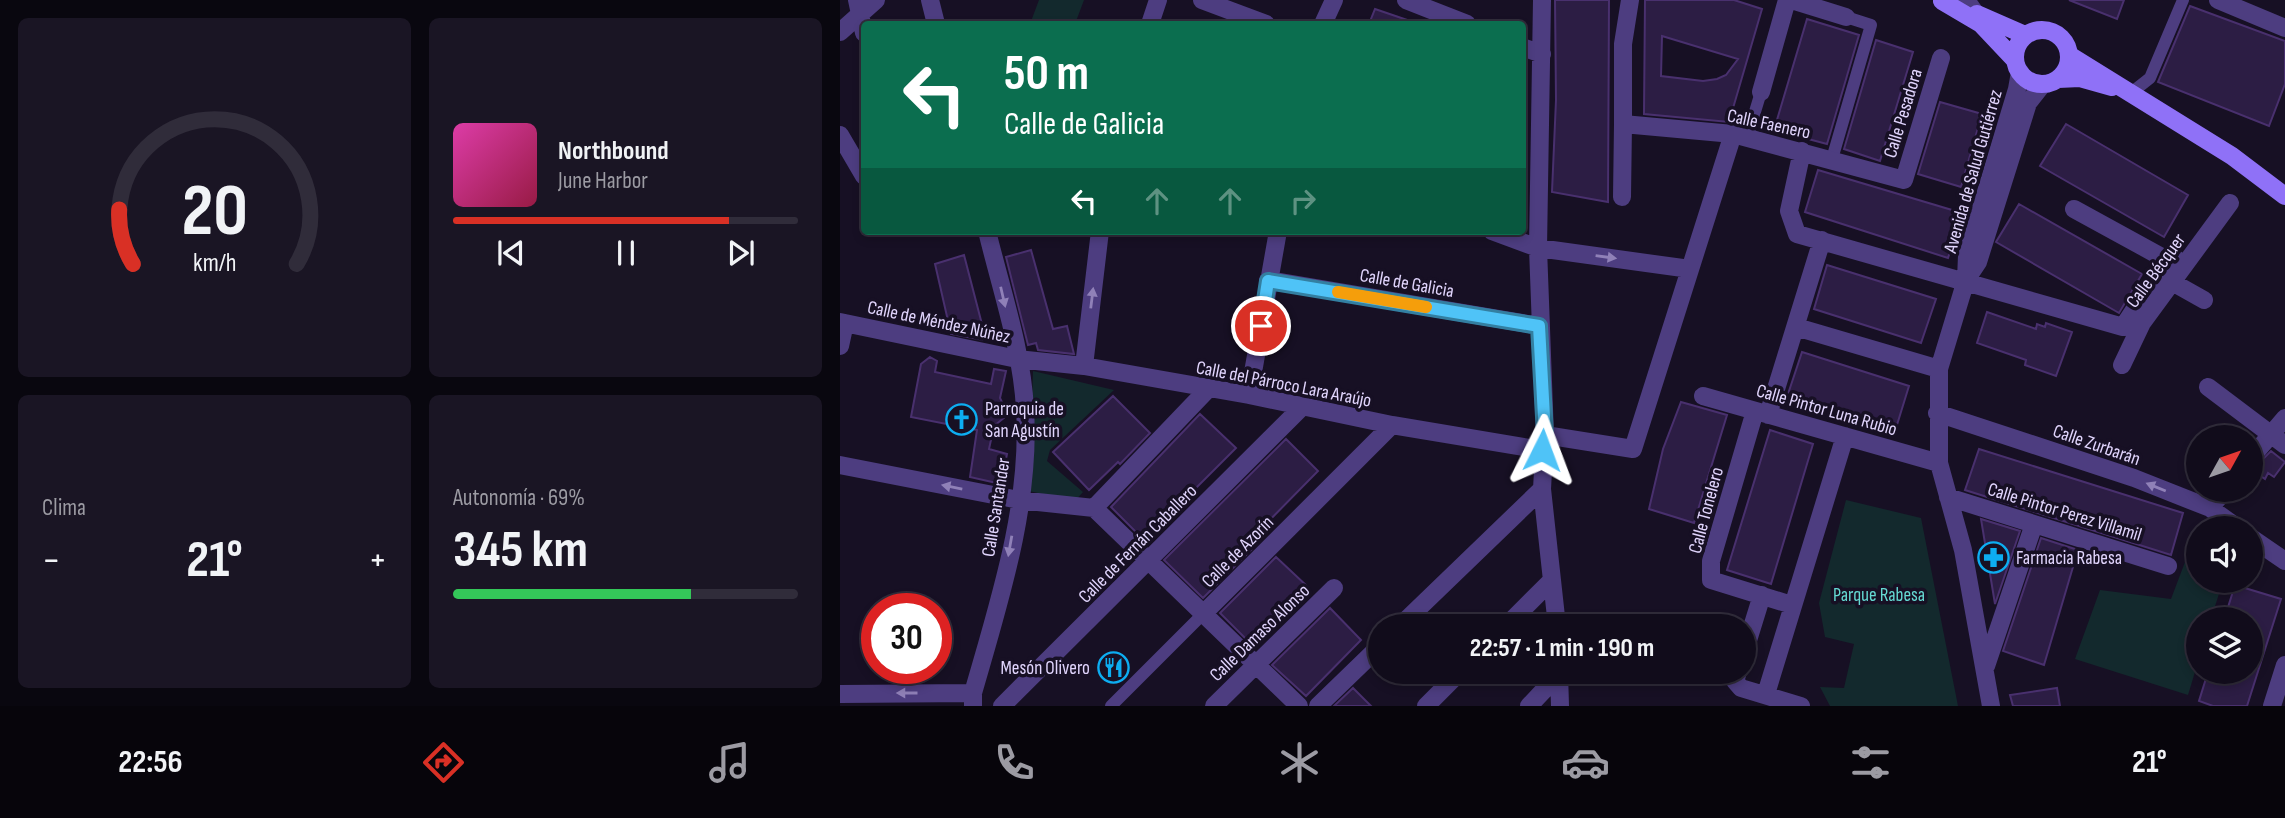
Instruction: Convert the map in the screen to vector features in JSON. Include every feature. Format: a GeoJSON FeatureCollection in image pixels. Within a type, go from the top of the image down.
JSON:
{"type":"FeatureCollection","features":[{"type":"Feature","properties":{"kind":"main road"},"geometry":{"type":"LineString","coordinates":[[1941,0],[1981,24],[2030,81],[2080,78],[2131,93]]}},
{"type":"Feature","properties":{"kind":"main road"},"geometry":{"type":"LineString","coordinates":[[1941,0],[1971,7],[2025,35]]}},
{"type":"Feature","properties":{"kind":"main road"},"geometry":{"type":"LineString","coordinates":[[2017,66],[2017,46],[2025,35],[2039,30],[2053,32],[2064,41],[2069,55],[2066,69],[2050,81]]}},
{"type":"Feature","properties":{"kind":"main road"},"geometry":{"type":"LineString","coordinates":[[2069,55],[2232,156],[2285,196]]}},
{"type":"Feature","properties":{"kind":"street"},"geometry":{"type":"LineString","coordinates":[[840,32],[859,7],[876,0]]}},
{"type":"Feature","properties":{"kind":"street"},"geometry":{"type":"LineString","coordinates":[[930,0],[935,21]]}},
{"type":"Feature","properties":{"kind":"street"},"geometry":{"type":"LineString","coordinates":[[1151,21],[1158,0]]}},
{"type":"Feature","properties":{"kind":"street"},"geometry":{"type":"LineString","coordinates":[[1202,0],[1258,21]]}},
{"type":"Feature","properties":{"kind":"street"},"geometry":{"type":"LineString","coordinates":[[1324,21],[1334,0]]}},
{"type":"Feature","properties":{"kind":"street"},"geometry":{"type":"LineString","coordinates":[[1406,0],[1459,21]]}},
{"type":"Feature","properties":{"kind":"street"},"geometry":{"type":"LineString","coordinates":[[1542,0],[1538,248],[1542,489],[1556,614]]}},
{"type":"Feature","properties":{"kind":"street"},"geometry":{"type":"LineString","coordinates":[[1622,197],[1623,44],[1630,0]]}},
{"type":"Feature","properties":{"kind":"street"},"geometry":{"type":"LineString","coordinates":[[1503,235],[1538,248],[1690,269],[1740,136],[1760,92],[1789,0],[1871,25],[1832,159]]}},
{"type":"Feature","properties":{"kind":"street"},"geometry":{"type":"LineString","coordinates":[[2131,93],[2150,78],[2183,0]]}},
{"type":"Feature","properties":{"kind":"street"},"geometry":{"type":"LineString","coordinates":[[2218,0],[2285,28]]}},
{"type":"Feature","properties":{"kind":"street"},"geometry":{"type":"LineString","coordinates":[[1526,48],[1542,54]]}},
{"type":"Feature","properties":{"kind":"street","name":"Calle Pesadora"},"geometry":{"type":"LineString","coordinates":[[1904,180],[1941,58]]}},
{"type":"Feature","properties":{"kind":"street","name":"Avenida de Salud Gutiérrez"},"geometry":{"type":"LineString","coordinates":[[1966,281],[1967,255],[2017,66]]}},
{"type":"Feature","properties":{"kind":"street","name":"Avenida de Salud Gutiérrez"},"geometry":{"type":"LineString","coordinates":[[1991,706],[1963,550],[1939,463],[1938,369],[1966,281],[1978,262],[2028,103],[2050,81]]}},
{"type":"Feature","properties":{"kind":"street","name":"Calle Faenero"},"geometry":{"type":"LineString","coordinates":[[1623,124],[1740,136],[1904,180]]}},
{"type":"Feature","properties":{"kind":"street"},"geometry":{"type":"LineString","coordinates":[[840,135],[861,171]]}},
{"type":"Feature","properties":{"kind":"street"},"geometry":{"type":"LineString","coordinates":[[1802,151],[1789,211],[1797,234],[2123,327],[2167,260]]}},
{"type":"Feature","properties":{"kind":"street","name":"Calle Bécquer"},"geometry":{"type":"LineString","coordinates":[[2122,365],[2142,323],[2230,203]]}},
{"type":"Feature","properties":{"kind":"street"},"geometry":{"type":"LineString","coordinates":[[2074,209],[2167,260],[2190,257]]}},
{"type":"Feature","properties":{"kind":"street","name":"Calle Santander"},"geometry":{"type":"LineString","coordinates":[[973,699],[1002,593],[1025,455],[1025,408],[1017,359],[988,235]]}},
{"type":"Feature","properties":{"kind":"street"},"geometry":{"type":"LineString","coordinates":[[1084,366],[1100,235]]}},
{"type":"Feature","properties":{"kind":"street"},"geometry":{"type":"LineString","coordinates":[[1249,395],[1277,235]]}},
{"type":"Feature","properties":{"kind":"street","name":"Calle Tonelero"},"geometry":{"type":"LineString","coordinates":[[1792,605],[1712,580],[1711,561],[1761,413],[1796,327],[1822,240]]}},
{"type":"Feature","properties":{"kind":"street","name":"Calle del Párroco Lara Araújo"},"geometry":{"type":"LineString","coordinates":[[1017,359],[1084,366],[1249,395],[1392,425],[1543,443],[1633,449],[1690,269]]}},
{"type":"Feature","properties":{"kind":"street","name":"Calle de Galicia"},"geometry":{"type":"LineString","coordinates":[[1268,281],[1539,326]]}},
{"type":"Feature","properties":{"kind":"street"},"geometry":{"type":"LineString","coordinates":[[2172,282],[2204,300]]}},
{"type":"Feature","properties":{"kind":"street"},"geometry":{"type":"LineString","coordinates":[[840,346],[844,319]]}},
{"type":"Feature","properties":{"kind":"street","name":"Calle de Méndez Núñez"},"geometry":{"type":"LineString","coordinates":[[844,319],[1017,359]]}},
{"type":"Feature","properties":{"kind":"street"},"geometry":{"type":"LineString","coordinates":[[1796,327],[1938,369]]}},
{"type":"Feature","properties":{"kind":"street"},"geometry":{"type":"LineString","coordinates":[[2208,387],[2278,440]]}},
{"type":"Feature","properties":{"kind":"street"},"geometry":{"type":"LineString","coordinates":[[1094,508],[1208,389]]}},
{"type":"Feature","properties":{"kind":"street","name":"Calle Pintor Luna Rubio"},"geometry":{"type":"LineString","coordinates":[[1703,396],[1939,463]]}},
{"type":"Feature","properties":{"kind":"street","name":"Calle de Fernán Caballero"},"geometry":{"type":"LineString","coordinates":[[1002,706],[1301,408]]}},
{"type":"Feature","properties":{"kind":"street","name":"Calle Zurbarán"},"geometry":{"type":"LineString","coordinates":[[1937,413],[2134,478],[2210,508],[2221,516]]}},
{"type":"Feature","properties":{"kind":"street"},"geometry":{"type":"LineString","coordinates":[[2263,450],[2278,440],[2285,418]]}},
{"type":"Feature","properties":{"kind":"street","name":"Calle de Azorín"},"geometry":{"type":"LineString","coordinates":[[1111,706],[1392,425]]}},
{"type":"Feature","properties":{"kind":"street"},"geometry":{"type":"LineString","coordinates":[[1766,694],[1844,436]]}},
{"type":"Feature","properties":{"kind":"street"},"geometry":{"type":"LineString","coordinates":[[840,465],[1019,500],[1094,508],[1299,706]]}},
{"type":"Feature","properties":{"kind":"street"},"geometry":{"type":"LineString","coordinates":[[1412,614],[1542,489]]}},
{"type":"Feature","properties":{"kind":"street","name":"Calle Pintor Perez Villamil"},"geometry":{"type":"LineString","coordinates":[[1948,497],[2168,566]]}},
{"type":"Feature","properties":{"kind":"street"},"geometry":{"type":"LineString","coordinates":[[2210,508],[2215,502]]}},
{"type":"Feature","properties":{"kind":"street"},"geometry":{"type":"LineString","coordinates":[[1985,670],[2034,524]]}},
{"type":"Feature","properties":{"kind":"street"},"geometry":{"type":"LineString","coordinates":[[2263,546],[2285,561]]}},
{"type":"Feature","properties":{"kind":"street"},"geometry":{"type":"LineString","coordinates":[[1518,614],[1552,580]]}},
{"type":"Feature","properties":{"kind":"street","name":"Calle Damaso Alonso"},"geometry":{"type":"LineString","coordinates":[[1214,706],[1334,588]]}},
{"type":"Feature","properties":{"kind":"street"},"geometry":{"type":"LineString","coordinates":[[1756,614],[1762,595]]}},
{"type":"Feature","properties":{"kind":"street"},"geometry":{"type":"LineString","coordinates":[[1318,706],[1368,658]]}},
{"type":"Feature","properties":{"kind":"street"},"geometry":{"type":"LineString","coordinates":[[2272,706],[2285,665]]}},
{"type":"Feature","properties":{"kind":"street"},"geometry":{"type":"LineString","coordinates":[[1426,706],[1448,684]]}},
{"type":"Feature","properties":{"kind":"street"},"geometry":{"type":"LineString","coordinates":[[1529,706],[1549,684]]}},
{"type":"Feature","properties":{"kind":"street"},"geometry":{"type":"LineString","coordinates":[[1559,684],[1560,706]]}},
{"type":"Feature","properties":{"kind":"street"},"geometry":{"type":"LineString","coordinates":[[1738,684],[1741,688],[1801,706]]}},
{"type":"Feature","properties":{"kind":"street"},"geometry":{"type":"LineString","coordinates":[[840,694],[973,699]]}},
{"type":"Feature","properties":{"kind":"green space"},"geometry":{"type":"Polygon","coordinates":[[[1039,0],[1084,0],[1076,21],[1031,21],[1039,0]]]}},
{"type":"Feature","properties":{"kind":"green space"},"geometry":{"type":"Polygon","coordinates":[[[1033,371],[1114,390],[1050,450],[1047,461],[1083,492],[1075,501],[1029,491],[1033,371]]]}},
{"type":"Feature","properties":{"kind":"green space","name":"Parque Rabesa"},"geometry":{"type":"Polygon","coordinates":[[[1846,500],[1921,518],[1958,706],[1830,706],[1820,687],[1844,688],[1854,644],[1825,637],[1819,603],[1846,500]]]}},
{"type":"Feature","properties":{"kind":"green space"},"geometry":{"type":"Polygon","coordinates":[[[2186,559],[2186,593],[2219,593],[2215,607],[2186,607],[2186,684],[2191,684],[2188,695],[2075,659],[2100,590],[2171,599],[2186,559]]]}},
{"type":"Feature","properties":{"kind":"building"},"geometry":{"type":"Polygon","coordinates":[[[1555,0],[1609,0],[1608,202],[1552,192],[1556,100],[1555,0]]]}},
{"type":"Feature","properties":{"kind":"building"},"geometry":{"type":"Polygon","coordinates":[[[1645,0],[1734,0],[1762,9],[1729,122],[1644,114],[1645,0]],[[1662,36],[1661,76],[1703,81],[1717,79],[1726,75],[1738,59],[1662,36]]]}},
{"type":"Feature","properties":{"kind":"building"},"geometry":{"type":"Polygon","coordinates":[[[2069,0],[2124,0],[2117,19],[2069,0]]]}},
{"type":"Feature","properties":{"kind":"building"},"geometry":{"type":"Polygon","coordinates":[[[2190,6],[2285,41],[2285,84],[2269,126],[2158,82],[2190,6]]]}},
{"type":"Feature","properties":{"kind":"building"},"geometry":{"type":"Polygon","coordinates":[[[1375,9],[1410,21],[1370,21],[1375,9]]]}},
{"type":"Feature","properties":{"kind":"building"},"geometry":{"type":"Polygon","coordinates":[[[1807,19],[1859,35],[1827,144],[1774,130],[1807,19]]]}},
{"type":"Feature","properties":{"kind":"building"},"geometry":{"type":"Polygon","coordinates":[[[1876,40],[1913,52],[1880,161],[1844,149],[1876,40]]]}},
{"type":"Feature","properties":{"kind":"building"},"geometry":{"type":"Polygon","coordinates":[[[1940,102],[1982,114],[1961,187],[1918,174],[1940,102]]]}},
{"type":"Feature","properties":{"kind":"building"},"geometry":{"type":"Polygon","coordinates":[[[2066,124],[2188,195],[2164,237],[2040,166],[2066,124]]]}},
{"type":"Feature","properties":{"kind":"building"},"geometry":{"type":"Polygon","coordinates":[[[1818,170],[1962,213],[1948,258],[1805,212],[1818,170]]]}},
{"type":"Feature","properties":{"kind":"building"},"geometry":{"type":"Polygon","coordinates":[[[2019,204],[2142,274],[2119,313],[1996,242],[2019,204]]]}},
{"type":"Feature","properties":{"kind":"building"},"geometry":{"type":"Polygon","coordinates":[[[1031,250],[1053,329],[1067,326],[1074,354],[1038,350],[1036,343],[1028,345],[1006,257],[1031,250]]]}},
{"type":"Feature","properties":{"kind":"building"},"geometry":{"type":"Polygon","coordinates":[[[964,255],[985,336],[983,340],[951,334],[935,264],[964,255]]]}},
{"type":"Feature","properties":{"kind":"building"},"geometry":{"type":"Polygon","coordinates":[[[1827,265],[1936,299],[1921,343],[1814,309],[1827,265]]]}},
{"type":"Feature","properties":{"kind":"building"},"geometry":{"type":"Polygon","coordinates":[[[1987,312],[2036,329],[2037,324],[2045,327],[2046,323],[2072,332],[2056,376],[2025,365],[2026,360],[1977,343],[1987,312]]]}},
{"type":"Feature","properties":{"kind":"building"},"geometry":{"type":"Polygon","coordinates":[[[1802,352],[1909,386],[1896,428],[1787,397],[1802,352]]]}},
{"type":"Feature","properties":{"kind":"building","name":"Parroquia de San Agustín"},"geometry":{"type":"Polygon","coordinates":[[[930,357],[937,361],[935,372],[991,384],[994,369],[1006,371],[1000,398],[1006,411],[1005,417],[994,426],[989,449],[1007,454],[1001,484],[970,477],[977,430],[911,417],[921,364],[930,357]]]}},
{"type":"Feature","properties":{"kind":"building"},"geometry":{"type":"Polygon","coordinates":[[[1113,396],[1150,433],[1120,464],[1118,462],[1089,490],[1053,452],[1113,396]]]}},
{"type":"Feature","properties":{"kind":"building"},"geometry":{"type":"Polygon","coordinates":[[[1681,402],[1727,415],[1694,523],[1649,509],[1663,449],[1681,402]]]}},
{"type":"Feature","properties":{"kind":"building"},"geometry":{"type":"Polygon","coordinates":[[[1200,414],[1236,448],[1144,540],[1111,507],[1200,414]]]}},
{"type":"Feature","properties":{"kind":"building"},"geometry":{"type":"Polygon","coordinates":[[[1770,430],[1813,444],[1771,584],[1727,570],[1770,430]]]}},
{"type":"Feature","properties":{"kind":"building"},"geometry":{"type":"Polygon","coordinates":[[[1286,439],[1318,471],[1255,535],[1260,541],[1203,598],[1164,560],[1286,439]]]}},
{"type":"Feature","properties":{"kind":"building"},"geometry":{"type":"Polygon","coordinates":[[[1979,449],[2183,513],[2171,555],[1965,490],[1979,449]]]}},
{"type":"Feature","properties":{"kind":"building"},"geometry":{"type":"Polygon","coordinates":[[[2271,451],[2285,462],[2274,477],[2268,473],[2265,479],[2263,459],[2271,451]]]}},
{"type":"Feature","properties":{"kind":"building"},"geometry":{"type":"Polygon","coordinates":[[[1981,519],[2020,531],[1995,604],[1981,519]]]}},
{"type":"Feature","properties":{"kind":"building"},"geometry":{"type":"Polygon","coordinates":[[[2041,538],[2078,550],[2044,665],[2003,651],[2041,538]]]}},
{"type":"Feature","properties":{"kind":"building"},"geometry":{"type":"Polygon","coordinates":[[[1276,557],[1308,587],[1252,645],[1220,613],[1276,557]]]}},
{"type":"Feature","properties":{"kind":"building"},"geometry":{"type":"Polygon","coordinates":[[[2232,593],[2261,593],[2281,599],[2263,656],[2263,607],[2228,607],[2232,593]]]}},
{"type":"Feature","properties":{"kind":"building"},"geometry":{"type":"Polygon","coordinates":[[[1330,608],[1361,640],[1306,696],[1272,665],[1330,608]]]}},
{"type":"Feature","properties":{"kind":"building"},"geometry":{"type":"Polygon","coordinates":[[[2204,684],[2254,684],[2247,706],[2213,706],[2199,701],[2204,684]]]}},
{"type":"Feature","properties":{"kind":"building"},"geometry":{"type":"Polygon","coordinates":[[[1353,688],[1371,706],[1334,706],[1353,688]]]}},
{"type":"Feature","properties":{"kind":"building"},"geometry":{"type":"Polygon","coordinates":[[[2057,688],[2060,706],[2013,706],[2010,695],[2057,688]]]}},
{"type":"Feature","properties":{"kind":"slow traffic"},"geometry":{"type":"LineString","coordinates":[[1338,292],[1426,307]]}},
{"type":"Feature","properties":{"kind":"place","name":"Parroquia de San Agustín"},"geometry":{"type":"Point","coordinates":[962,419]}},
{"type":"Feature","properties":{"kind":"place","name":"Farmacia Rabesa"},"geometry":{"type":"Point","coordinates":[1993,557]}},
{"type":"Feature","properties":{"kind":"place","name":"Mesón Olivero"},"geometry":{"type":"Point","coordinates":[1113,667]}},
{"type":"Feature","properties":{"kind":"route"},"geometry":{"type":"LineString","coordinates":[[1261,326],[1268,281],[1539,326],[1545,435],[1542,450]]}}]}
